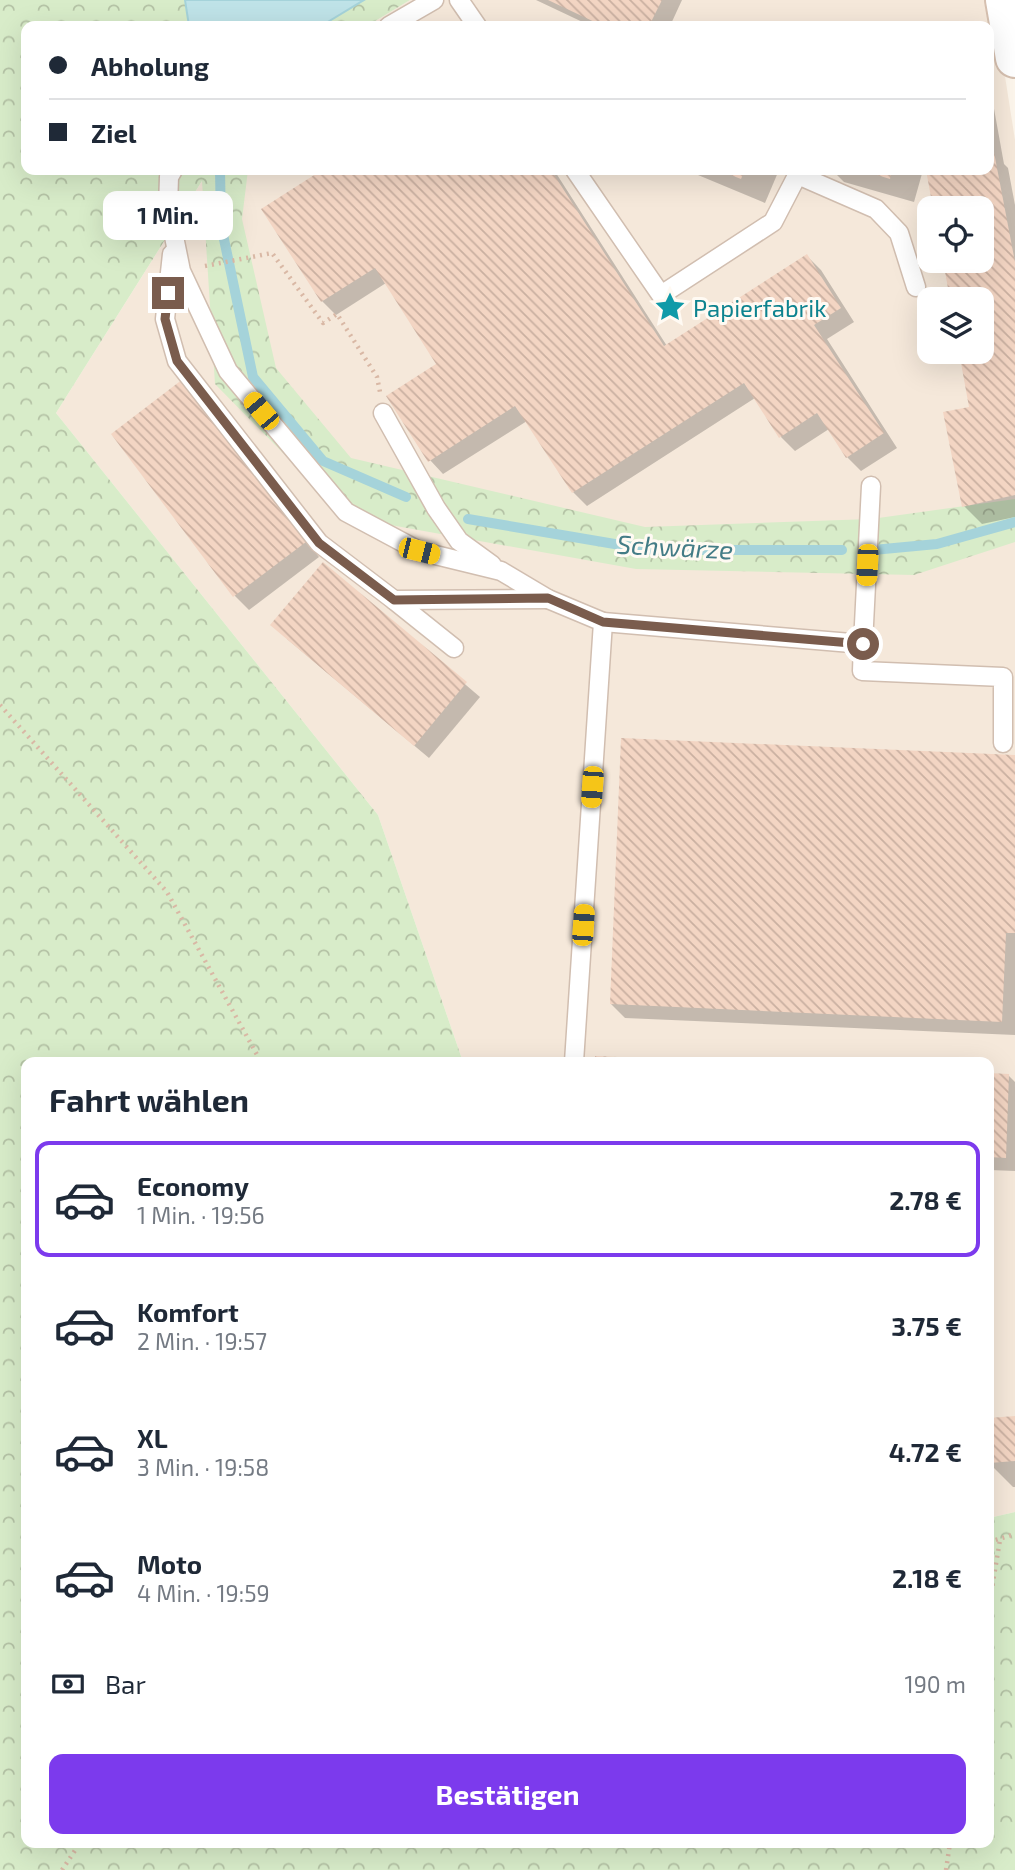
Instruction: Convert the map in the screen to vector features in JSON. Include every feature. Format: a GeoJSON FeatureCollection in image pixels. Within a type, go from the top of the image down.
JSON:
{"type":"FeatureCollection","features":[{"type":"Feature","properties":{"kind":"main road"},"geometry":{"type":"LineString","coordinates":[[1000,2],[1015,58]]}},
{"type":"Feature","properties":{"kind":"lane"},"geometry":{"type":"LineString","coordinates":[[398,21],[434,0]]}},
{"type":"Feature","properties":{"kind":"lane"},"geometry":{"type":"LineString","coordinates":[[458,0],[473,21]]}},
{"type":"Feature","properties":{"kind":"lane"},"geometry":{"type":"LineString","coordinates":[[170,175],[168,207],[181,271],[228,371],[346,512],[419,551],[501,571]]}},
{"type":"Feature","properties":{"kind":"lane"},"geometry":{"type":"LineString","coordinates":[[578,175],[661,295],[773,222],[797,175]]}},
{"type":"Feature","properties":{"kind":"lane"},"geometry":{"type":"LineString","coordinates":[[805,175],[876,209],[899,233],[916,287]]}},
{"type":"Feature","properties":{"kind":"lane"},"geometry":{"type":"LineString","coordinates":[[173,242],[165,319],[177,361],[319,543],[454,648]]}},
{"type":"Feature","properties":{"kind":"lane"},"geometry":{"type":"LineString","coordinates":[[383,413],[436,508],[459,541],[501,571],[548,598],[603,622],[863,644]]}},
{"type":"Feature","properties":{"kind":"lane"},"geometry":{"type":"LineString","coordinates":[[871,486],[862,671],[1009,676],[1003,743]]}},
{"type":"Feature","properties":{"kind":"lane"},"geometry":{"type":"LineString","coordinates":[[394,600],[548,598]]}},
{"type":"Feature","properties":{"kind":"lane"},"geometry":{"type":"LineString","coordinates":[[574,1057],[603,622]]}},
{"type":"Feature","properties":{"kind":"path"},"geometry":{"type":"LineString","coordinates":[[208,265],[272,253],[323,323],[337,314],[377,377],[383,413]]}},
{"type":"Feature","properties":{"kind":"path"},"geometry":{"type":"LineString","coordinates":[[0,705],[167,892],[258,1057]]}},
{"type":"Feature","properties":{"kind":"path"},"geometry":{"type":"LineString","coordinates":[[994,1541],[1015,1534]]}},
{"type":"Feature","properties":{"kind":"path"},"geometry":{"type":"LineString","coordinates":[[994,1576],[1000,1540]]}},
{"type":"Feature","properties":{"kind":"path"},"geometry":{"type":"LineString","coordinates":[[62,1870],[77,1848]]}},
{"type":"Feature","properties":{"kind":"path"},"geometry":{"type":"LineString","coordinates":[[946,1870],[949,1848]]}},
{"type":"Feature","properties":{"kind":"shaded area"},"geometry":{"type":"Polygon","coordinates":[[[410,0],[993,0],[1015,140],[1015,1512],[994,1517],[994,1057],[461,1057],[378,815],[56,413],[206,175],[994,175],[994,21],[375,21],[410,0]]]}},
{"type":"Feature","properties":{"kind":"green space"},"geometry":{"type":"Polygon","coordinates":[[[0,0],[410,0],[375,21],[21,21],[21,175],[247,175],[242,219],[276,368],[351,458],[645,527],[871,519],[1015,499],[1015,542],[914,575],[636,569],[346,517],[215,384],[202,181],[56,413],[378,815],[461,1057],[21,1057],[21,1848],[994,1848],[994,1517],[1015,1512],[1015,1870],[0,1870],[0,0]]]}},
{"type":"Feature","properties":{"kind":"water"},"geometry":{"type":"Polygon","coordinates":[[[185,0],[364,0],[329,21],[188,21],[185,0]]]}},
{"type":"Feature","properties":{"kind":"building"},"geometry":{"type":"Polygon","coordinates":[[[548,0],[662,0],[652,21],[592,21],[548,0]]]}},
{"type":"Feature","properties":{"kind":"building"},"geometry":{"type":"Polygon","coordinates":[[[994,152],[1015,262],[1015,495],[962,507],[943,412],[969,407],[961,364],[994,364],[994,287],[948,287],[945,273],[994,273],[994,196],[931,196],[927,175],[994,175],[994,152]]]}},
{"type":"Feature","properties":{"kind":"building"},"geometry":{"type":"Polygon","coordinates":[[[314,175],[554,175],[664,346],[807,254],[841,308],[814,325],[884,433],[846,458],[817,413],[779,438],[744,383],[572,493],[515,406],[428,462],[386,396],[436,364],[375,268],[321,302],[261,209],[314,175]]]}},
{"type":"Feature","properties":{"kind":"building"},"geometry":{"type":"Polygon","coordinates":[[[183,379],[306,542],[233,597],[111,434],[183,379]]]}},
{"type":"Feature","properties":{"kind":"building"},"geometry":{"type":"Polygon","coordinates":[[[323,562],[467,682],[414,746],[270,625],[323,562]]]}},
{"type":"Feature","properties":{"kind":"building"},"geometry":{"type":"Polygon","coordinates":[[[621,738],[1015,755],[1015,933],[1006,933],[1002,1022],[610,1004],[621,738]]]}},
{"type":"Feature","properties":{"kind":"building"},"geometry":{"type":"Polygon","coordinates":[[[994,1073],[1009,1074],[1006,1158],[994,1157],[994,1073]]]}},
{"type":"Feature","properties":{"kind":"building"},"geometry":{"type":"Polygon","coordinates":[[[1015,1416],[1015,1461],[994,1463],[994,1418],[1015,1416]]]}},
{"type":"Feature","properties":{"kind":"waterway","name":"Schwärze"},"geometry":{"type":"LineString","coordinates":[[220,175],[221,225],[253,377],[323,461],[406,497]]}},
{"type":"Feature","properties":{"kind":"waterway","name":"Schwärze"},"geometry":{"type":"LineString","coordinates":[[468,519],[650,550],[842,550]]}},
{"type":"Feature","properties":{"kind":"waterway","name":"Schwärze"},"geometry":{"type":"LineString","coordinates":[[873,550],[937,544],[1015,522]]}},
{"type":"Feature","properties":{"kind":"place","name":"Papierfabrik"},"geometry":{"type":"Point","coordinates":[670,307]}},
{"type":"Feature","properties":{"kind":"route"},"geometry":{"type":"LineString","coordinates":[[168,293],[165,319],[177,361],[319,543],[394,600],[548,598],[603,622],[863,644]]}}]}
